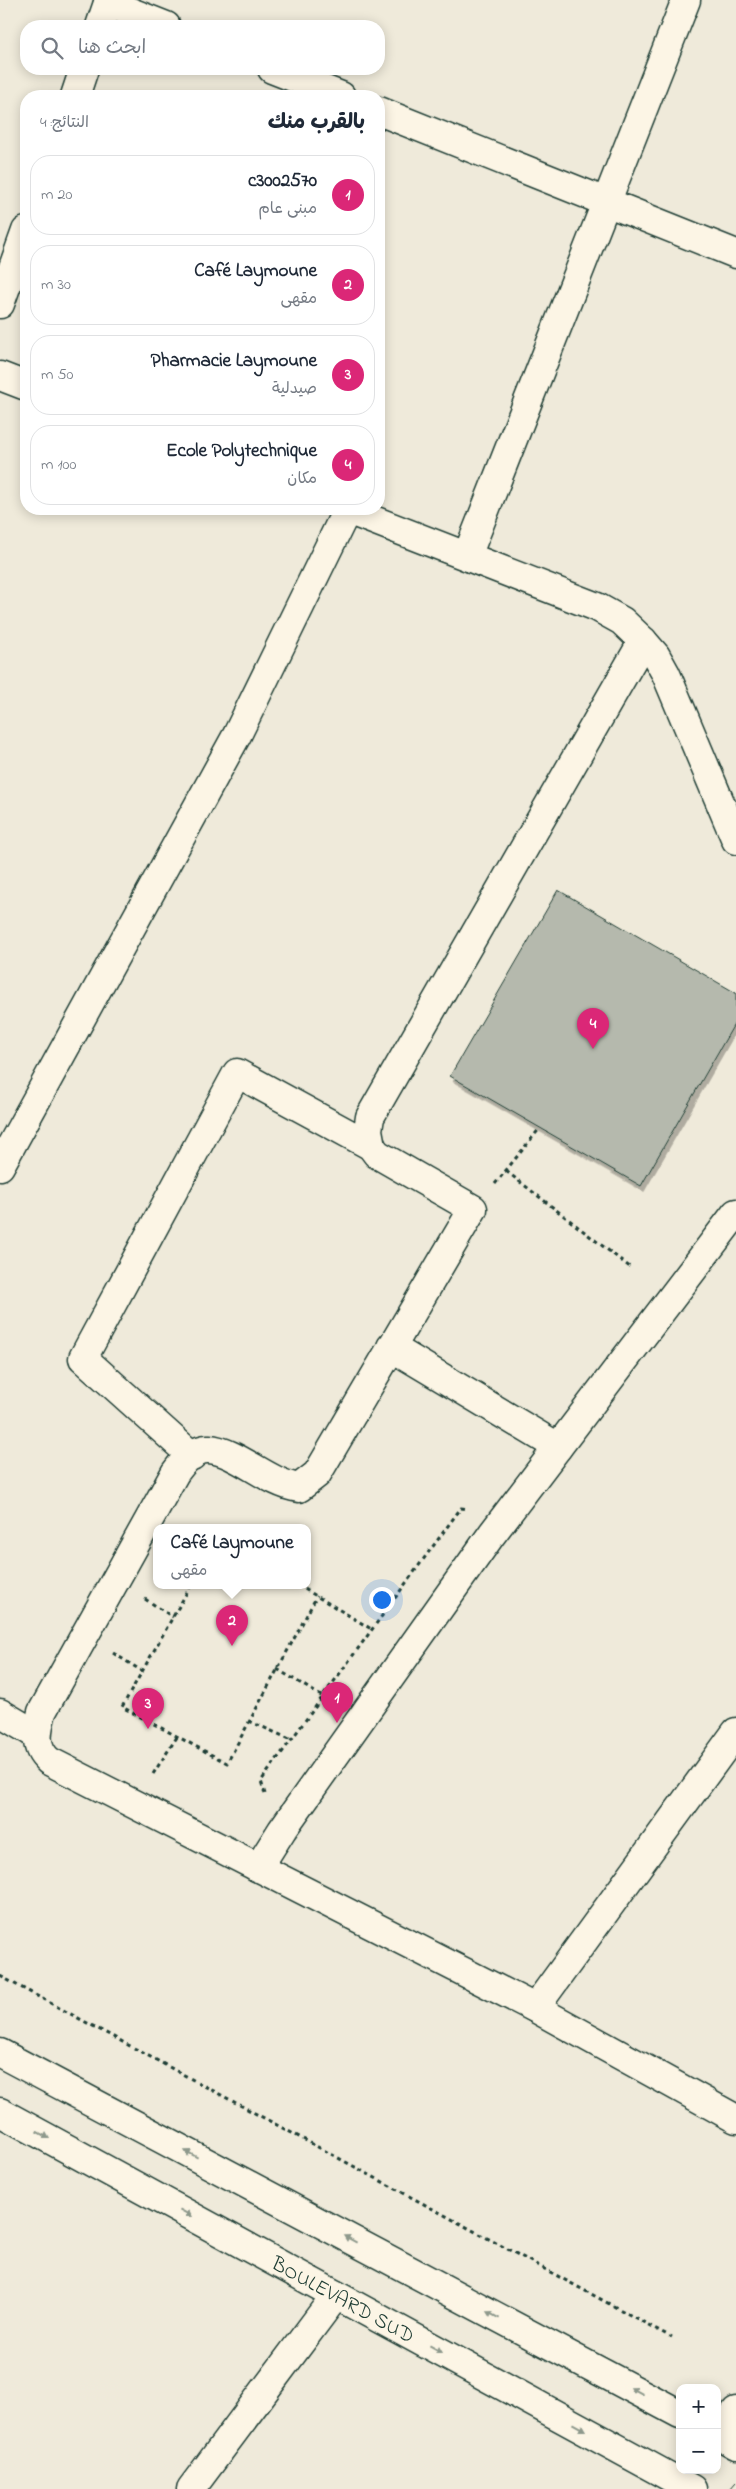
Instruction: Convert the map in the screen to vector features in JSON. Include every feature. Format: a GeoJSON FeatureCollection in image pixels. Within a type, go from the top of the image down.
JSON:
{"type":"FeatureCollection","features":[{"type":"Feature","properties":{"kind":"street"},"geometry":{"type":"LineString","coordinates":[[467,556],[686,0]]}},
{"type":"Feature","properties":{"kind":"street"},"geometry":{"type":"LineString","coordinates":[[106,10],[144,20]]}},
{"type":"Feature","properties":{"kind":"street"},"geometry":{"type":"LineString","coordinates":[[76,90],[82,75]]}},
{"type":"Feature","properties":{"kind":"street"},"geometry":{"type":"LineString","coordinates":[[287,75],[326,90]]}},
{"type":"Feature","properties":{"kind":"street"},"geometry":{"type":"LineString","coordinates":[[385,113],[736,254]]}},
{"type":"Feature","properties":{"kind":"street"},"geometry":{"type":"LineString","coordinates":[[0,304],[20,248]]}},
{"type":"Feature","properties":{"kind":"street"},"geometry":{"type":"LineString","coordinates":[[0,376],[20,384]]}},
{"type":"Feature","properties":{"kind":"street"},"geometry":{"type":"LineString","coordinates":[[0,1166],[237,735],[343,515]]}},
{"type":"Feature","properties":{"kind":"street"},"geometry":{"type":"LineString","coordinates":[[361,515],[597,607],[622,621],[643,641],[666,674],[736,840]]}},
{"type":"Feature","properties":{"kind":"street"},"geometry":{"type":"LineString","coordinates":[[371,1146],[368,1130],[370,1117],[643,641]]}},
{"type":"Feature","properties":{"kind":"street"},"geometry":{"type":"LineString","coordinates":[[192,1456],[83,1358],[238,1074],[371,1146],[377,1154],[473,1209],[317,1474],[299,1488],[275,1482],[226,1454],[209,1449],[200,1450],[192,1456],[183,1461],[49,1698],[42,1712],[37,1734],[38,1748],[49,1761],[535,2008],[736,2119]]}},
{"type":"Feature","properties":{"kind":"street"},"geometry":{"type":"LineString","coordinates":[[258,1868],[282,1830],[492,1534],[736,1212]]}},
{"type":"Feature","properties":{"kind":"street"},"geometry":{"type":"LineString","coordinates":[[391,1347],[558,1447]]}},
{"type":"Feature","properties":{"kind":"street"},"geometry":{"type":"LineString","coordinates":[[0,1713],[37,1734]]}},
{"type":"Feature","properties":{"kind":"street"},"geometry":{"type":"LineString","coordinates":[[535,2008],[736,1732]]}},
{"type":"Feature","properties":{"kind":"street"},"geometry":{"type":"LineString","coordinates":[[0,2053],[676,2412]]}},
{"type":"Feature","properties":{"kind":"street","name":"BOULEVARD SUD"},"geometry":{"type":"LineString","coordinates":[[0,2112],[336,2295],[690,2483]]}},
{"type":"Feature","properties":{"kind":"street"},"geometry":{"type":"LineString","coordinates":[[191,2489],[336,2295]]}},
{"type":"Feature","properties":{"kind":"street"},"geometry":{"type":"LineString","coordinates":[[722,2438],[736,2411]]}},
{"type":"Feature","properties":{"kind":"path"},"geometry":{"type":"LineString","coordinates":[[473,1209],[540,1128]]}},
{"type":"Feature","properties":{"kind":"path"},"geometry":{"type":"LineString","coordinates":[[506,1171],[631,1268]]}},
{"type":"Feature","properties":{"kind":"path"},"geometry":{"type":"LineString","coordinates":[[267,1798],[261,1781],[461,1508],[477,1510]]}},
{"type":"Feature","properties":{"kind":"path"},"geometry":{"type":"LineString","coordinates":[[189,1589],[122,1707],[227,1763],[317,1596]]}},
{"type":"Feature","properties":{"kind":"path"},"geometry":{"type":"LineString","coordinates":[[305,1589],[373,1630]]}},
{"type":"Feature","properties":{"kind":"path"},"geometry":{"type":"LineString","coordinates":[[138,1594],[173,1617]]}},
{"type":"Feature","properties":{"kind":"path"},"geometry":{"type":"LineString","coordinates":[[106,1649],[142,1671]]}},
{"type":"Feature","properties":{"kind":"path"},"geometry":{"type":"LineString","coordinates":[[277,1669],[323,1697]]}},
{"type":"Feature","properties":{"kind":"path"},"geometry":{"type":"LineString","coordinates":[[250,1721],[292,1740]]}},
{"type":"Feature","properties":{"kind":"path"},"geometry":{"type":"LineString","coordinates":[[134,1804],[177,1737]]}},
{"type":"Feature","properties":{"kind":"path"},"geometry":{"type":"LineString","coordinates":[[0,1976],[671,2337]]}},
{"type":"Feature","properties":{"kind":"building"},"geometry":{"type":"Polygon","coordinates":[[[558,890],[736,993],[736,1021],[641,1186],[450,1076],[558,890]]]}},
{"type":"Feature","properties":{"kind":"tram line"},"geometry":{"type":"LineString","coordinates":[[730,2489],[736,2482]]}},
{"type":"Feature","properties":{"kind":"place","name":"Ecole Polytechnique"},"geometry":{"type":"Point","coordinates":[593,1049]}},
{"type":"Feature","properties":{"kind":"place","name":"Café Laymoune"},"geometry":{"type":"Point","coordinates":[232,1646]}},
{"type":"Feature","properties":{"kind":"place","name":"c3002570"},"geometry":{"type":"Point","coordinates":[337,1723]}},
{"type":"Feature","properties":{"kind":"place","name":"Pharmacie Laymoune"},"geometry":{"type":"Point","coordinates":[148,1729]}}]}
